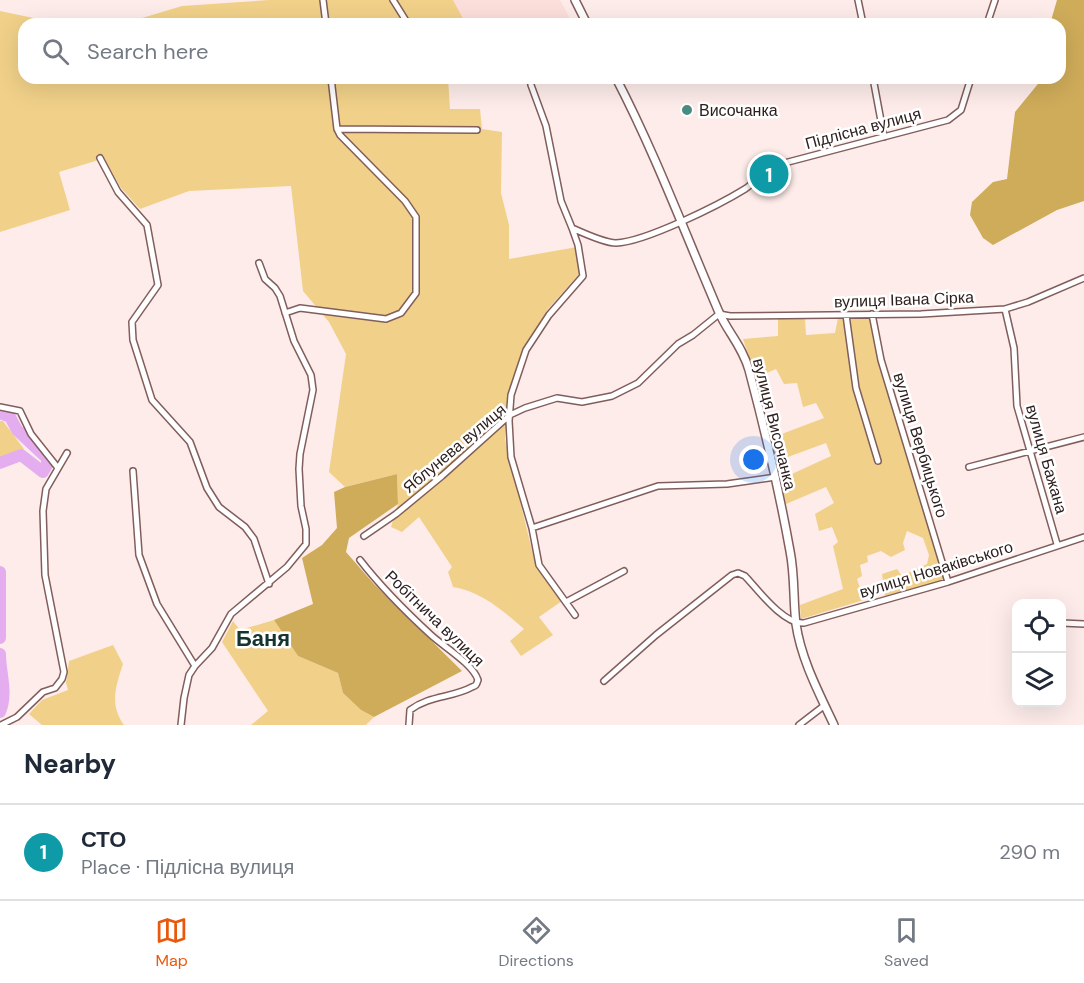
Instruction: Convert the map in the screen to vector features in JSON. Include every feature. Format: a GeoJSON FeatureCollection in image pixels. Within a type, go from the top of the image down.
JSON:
{"type":"FeatureCollection","features":[{"type":"Feature","properties":{"kind":"street"},"geometry":{"type":"LineString","coordinates":[[323,0],[325,18]]}},
{"type":"Feature","properties":{"kind":"street"},"geometry":{"type":"LineString","coordinates":[[393,0],[404,18]]}},
{"type":"Feature","properties":{"kind":"street"},"geometry":{"type":"LineString","coordinates":[[575,0],[584,18]]}},
{"type":"Feature","properties":{"kind":"street"},"geometry":{"type":"LineString","coordinates":[[858,0],[862,18]]}},
{"type":"Feature","properties":{"kind":"street"},"geometry":{"type":"LineString","coordinates":[[989,18],[995,0]]}},
{"type":"Feature","properties":{"kind":"street"},"geometry":{"type":"LineString","coordinates":[[285,313],[300,308],[386,319],[401,313],[416,293],[416,217],[405,201],[337,129],[332,84]]}},
{"type":"Feature","properties":{"kind":"street","name":"вулиця Височанка"},"geometry":{"type":"LineString","coordinates":[[619,84],[681,222],[719,314],[738,342],[748,366],[776,477],[794,573],[796,624],[808,667],[834,725]]}},
{"type":"Feature","properties":{"kind":"street"},"geometry":{"type":"LineString","coordinates":[[874,84],[884,137]]}},
{"type":"Feature","properties":{"kind":"street","name":"Підлісна вулиця"},"geometry":{"type":"LineString","coordinates":[[572,228],[615,243],[635,239],[681,222],[747,187],[763,171],[773,166],[948,120],[961,110],[969,84]]}},
{"type":"Feature","properties":{"kind":"street"},"geometry":{"type":"LineString","coordinates":[[531,85],[546,126],[561,201],[579,245],[583,276],[549,315],[526,350],[511,395],[508,421],[511,457],[532,528],[538,565],[575,615]]}},
{"type":"Feature","properties":{"kind":"street"},"geometry":{"type":"LineString","coordinates":[[337,129],[477,130]]}},
{"type":"Feature","properties":{"kind":"street"},"geometry":{"type":"LineString","coordinates":[[100,158],[118,192],[147,225],[158,285],[132,322],[133,340],[152,400],[189,442],[207,488],[219,507],[246,527],[254,539],[269,584]]}},
{"type":"Feature","properties":{"kind":"street"},"geometry":{"type":"LineString","coordinates":[[181,725],[189,675],[195,666],[212,648],[231,614],[269,584],[306,544],[299,469],[313,390],[310,375],[294,341],[280,296],[265,279],[259,263]]}},
{"type":"Feature","properties":{"kind":"street","name":"вулиця Івана Сірка"},"geometry":{"type":"LineString","coordinates":[[719,314],[730,316],[921,314],[1005,309],[1028,302],[1084,278]]}},
{"type":"Feature","properties":{"kind":"street","name":"вулиця Бажана"},"geometry":{"type":"LineString","coordinates":[[1005,309],[1014,348],[1017,406],[1057,544]]}},
{"type":"Feature","properties":{"kind":"street","name":"Яблунева вулиця"},"geometry":{"type":"LineString","coordinates":[[364,536],[396,514],[435,482],[510,416],[525,408],[557,398],[582,402],[612,396],[638,382],[678,344],[719,314]]}},
{"type":"Feature","properties":{"kind":"street","name":"вулиця Вербицького"},"geometry":{"type":"LineString","coordinates":[[873,314],[881,360],[948,582]]}},
{"type":"Feature","properties":{"kind":"street"},"geometry":{"type":"LineString","coordinates":[[846,315],[856,388],[878,461]]}},
{"type":"Feature","properties":{"kind":"street"},"geometry":{"type":"LineString","coordinates":[[0,407],[20,411],[31,434],[58,468]]}},
{"type":"Feature","properties":{"kind":"street"},"geometry":{"type":"LineString","coordinates":[[969,467],[1084,437]]}},
{"type":"Feature","properties":{"kind":"street"},"geometry":{"type":"LineString","coordinates":[[1,725],[17,717],[43,692],[55,688],[63,679],[64,672],[45,575],[43,547],[46,489],[66,453]]}},
{"type":"Feature","properties":{"kind":"street"},"geometry":{"type":"LineString","coordinates":[[133,471],[139,555],[157,604],[195,666]]}},
{"type":"Feature","properties":{"kind":"street"},"geometry":{"type":"LineString","coordinates":[[532,528],[658,486],[727,484],[776,477]]}},
{"type":"Feature","properties":{"kind":"street","name":"вулиця Новаківського"},"geometry":{"type":"LineString","coordinates":[[796,624],[948,582],[1057,544],[1084,537]]}},
{"type":"Feature","properties":{"kind":"street","name":"Робітнича вулиця"},"geometry":{"type":"LineString","coordinates":[[360,560],[374,578],[431,635],[477,676],[478,680],[472,688],[428,700],[414,707],[410,710],[409,725]]}},
{"type":"Feature","properties":{"kind":"street"},"geometry":{"type":"LineString","coordinates":[[566,602],[624,572]]}},
{"type":"Feature","properties":{"kind":"street"},"geometry":{"type":"LineString","coordinates":[[604,681],[732,575],[738,573],[745,576],[796,624]]}},
{"type":"Feature","properties":{"kind":"street"},"geometry":{"type":"LineString","coordinates":[[1066,623],[1084,624]]}},
{"type":"Feature","properties":{"kind":"street"},"geometry":{"type":"LineString","coordinates":[[799,725],[825,705]]}},
{"type":"Feature","properties":{"kind":"shaded area"},"geometry":{"type":"Polygon","coordinates":[[[269,0],[453,0],[463,18],[142,18],[182,6],[269,0]]]}},
{"type":"Feature","properties":{"kind":"shaded area"},"geometry":{"type":"Polygon","coordinates":[[[453,0],[560,0],[570,18],[463,18],[453,0]]]}},
{"type":"Feature","properties":{"kind":"shaded area"},"geometry":{"type":"Polygon","coordinates":[[[1057,0],[1084,0],[1084,201],[1057,210],[993,245],[983,238],[970,215],[972,202],[993,182],[1007,179],[1015,112],[1038,84],[1066,84],[1066,18],[1052,18],[1057,0]]]}},
{"type":"Feature","properties":{"kind":"shaded area"},"geometry":{"type":"Polygon","coordinates":[[[0,11],[33,18],[18,18],[18,84],[448,84],[450,109],[480,109],[482,129],[502,132],[501,193],[509,225],[509,259],[577,247],[580,273],[548,309],[524,349],[507,412],[505,439],[536,567],[562,601],[539,617],[553,635],[521,656],[510,641],[524,629],[482,597],[453,587],[448,572],[452,567],[419,517],[402,532],[391,527],[398,504],[397,474],[345,487],[329,472],[346,354],[329,322],[303,291],[291,186],[189,191],[140,209],[121,188],[105,160],[102,159],[59,172],[70,210],[0,232],[0,11]]]}},
{"type":"Feature","properties":{"kind":"shaded area"},"geometry":{"type":"Polygon","coordinates":[[[805,318],[806,335],[835,333],[838,318],[871,318],[934,534],[951,578],[885,596],[882,574],[897,569],[902,576],[927,564],[929,555],[923,538],[907,531],[903,543],[905,550],[891,557],[881,551],[867,556],[868,562],[860,565],[862,576],[857,579],[864,600],[801,619],[800,605],[843,589],[833,546],[838,542],[832,527],[819,531],[815,514],[834,503],[826,487],[786,504],[781,479],[831,456],[826,443],[777,461],[771,438],[824,418],[816,403],[803,407],[797,383],[784,384],[776,369],[756,378],[743,339],[778,336],[778,319],[805,318]]]}},
{"type":"Feature","properties":{"kind":"shaded area"},"geometry":{"type":"Polygon","coordinates":[[[0,421],[3,421],[24,449],[0,462],[0,421]]]}},
{"type":"Feature","properties":{"kind":"shaded area"},"geometry":{"type":"Polygon","coordinates":[[[397,474],[398,504],[349,538],[346,552],[374,584],[462,671],[374,717],[361,710],[343,693],[338,673],[298,656],[274,620],[313,604],[302,558],[322,545],[337,528],[334,492],[397,474]]]}},
{"type":"Feature","properties":{"kind":"shaded area"},"geometry":{"type":"Polygon","coordinates":[[[274,620],[298,656],[338,673],[343,693],[361,710],[374,717],[366,725],[251,725],[268,711],[222,642],[233,621],[240,630],[274,620]]]}},
{"type":"Feature","properties":{"kind":"shaded area"},"geometry":{"type":"Polygon","coordinates":[[[113,645],[123,664],[116,687],[115,702],[124,725],[42,725],[29,714],[42,700],[68,690],[66,683],[69,661],[113,645]]]}},
{"type":"Feature","properties":{"kind":"waterway"},"geometry":{"type":"LineString","coordinates":[[0,413],[10,417],[17,430],[47,458],[47,465],[43,472],[21,455],[0,463]]}},
{"type":"Feature","properties":{"kind":"waterway"},"geometry":{"type":"LineString","coordinates":[[0,572],[0,638]]}},
{"type":"Feature","properties":{"kind":"waterway"},"geometry":{"type":"LineString","coordinates":[[0,654],[4,690],[0,712]]}},
{"type":"Feature","properties":{"kind":"place","name":"Височанка"},"geometry":{"type":"Point","coordinates":[687,110]}},
{"type":"Feature","properties":{"kind":"place","name":"СТО"},"geometry":{"type":"Point","coordinates":[769,174]}},
{"type":"Feature","properties":{"kind":"district","name":"Баня"},"geometry":{"type":"Point","coordinates":[263,638]}}]}
